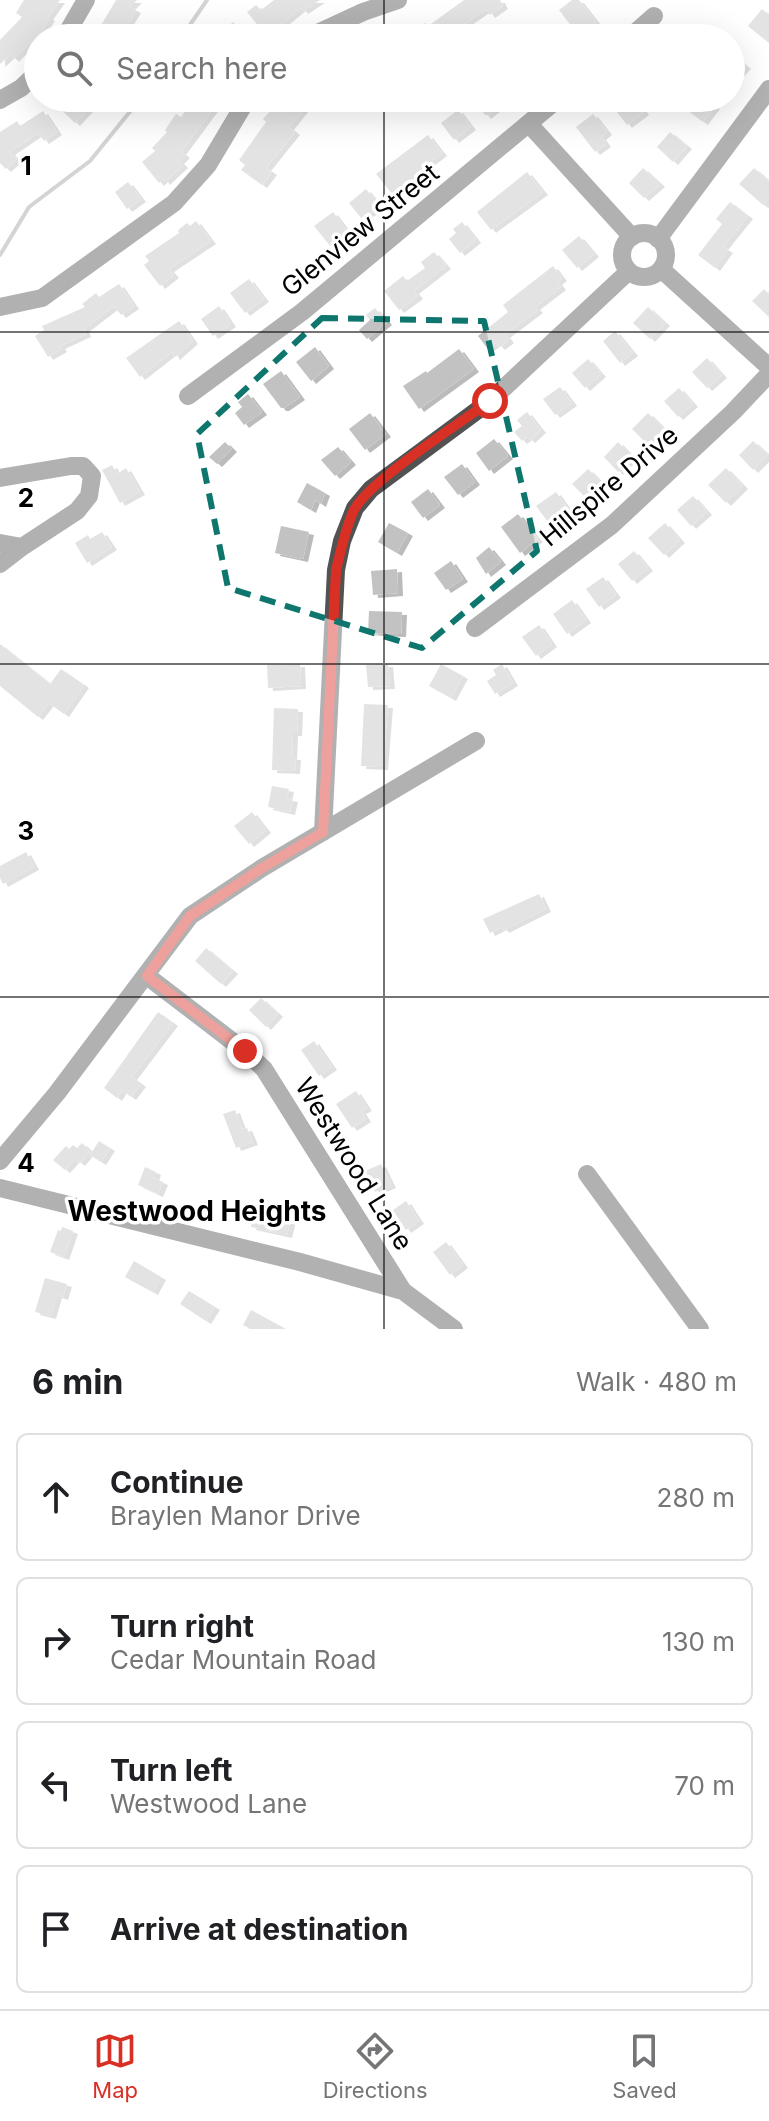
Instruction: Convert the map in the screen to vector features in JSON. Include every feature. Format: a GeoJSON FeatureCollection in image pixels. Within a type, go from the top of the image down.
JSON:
{"type":"FeatureCollection","features":[{"type":"Feature","properties":{"kind":"street"},"geometry":{"type":"LineString","coordinates":[[72,24],[86,0]]}},
{"type":"Feature","properties":{"kind":"street"},"geometry":{"type":"LineString","coordinates":[[337,24],[398,0]]}},
{"type":"Feature","properties":{"kind":"street"},"geometry":{"type":"LineString","coordinates":[[645,24],[654,16]]}},
{"type":"Feature","properties":{"kind":"street"},"geometry":{"type":"LineString","coordinates":[[0,100],[24,85]]}},
{"type":"Feature","properties":{"kind":"street"},"geometry":{"type":"LineString","coordinates":[[658,239],[769,89]]}},
{"type":"Feature","properties":{"kind":"street"},"geometry":{"type":"LineString","coordinates":[[0,307],[42,298],[174,203],[208,165],[240,112]]}},
{"type":"Feature","properties":{"kind":"street","name":"Glenview Street"},"geometry":{"type":"LineString","coordinates":[[188,396],[302,312],[543,112]]}},
{"type":"Feature","properties":{"kind":"street"},"geometry":{"type":"LineString","coordinates":[[529,124],[632,237]]}},
{"type":"Feature","properties":{"kind":"street"},"geometry":{"type":"LineString","coordinates":[[645,233],[658,239],[665,250],[665,263],[661,269],[649,277],[629,271],[622,253],[632,237],[645,233]]}},
{"type":"Feature","properties":{"kind":"street"},"geometry":{"type":"LineString","coordinates":[[661,269],[769,367]]}},
{"type":"Feature","properties":{"kind":"street"},"geometry":{"type":"LineString","coordinates":[[323,832],[336,570],[342,541],[355,508],[371,489],[490,401],[629,271]]}},
{"type":"Feature","properties":{"kind":"street","name":"Hillspire Drive"},"geometry":{"type":"LineString","coordinates":[[475,628],[612,525],[733,412],[769,374]]}},
{"type":"Feature","properties":{"kind":"street"},"geometry":{"type":"LineString","coordinates":[[0,478],[71,466],[83,466],[92,476],[89,496],[77,511],[0,564]]}},
{"type":"Feature","properties":{"kind":"street"},"geometry":{"type":"LineString","coordinates":[[0,543],[22,547]]}},
{"type":"Feature","properties":{"kind":"street"},"geometry":{"type":"LineString","coordinates":[[0,1161],[57,1093],[190,916],[262,868],[476,741]]}},
{"type":"Feature","properties":{"kind":"street","name":"Westwood Lane"},"geometry":{"type":"LineString","coordinates":[[147,976],[264,1069],[403,1291]]}},
{"type":"Feature","properties":{"kind":"street"},"geometry":{"type":"LineString","coordinates":[[587,1174],[700,1329]]}},
{"type":"Feature","properties":{"kind":"street"},"geometry":{"type":"LineString","coordinates":[[0,1188],[300,1262],[403,1291],[454,1329]]}},
{"type":"Feature","properties":{"kind":"highlighted area"},"geometry":{"type":"Polygon","coordinates":[[[322,318],[484,321],[537,551],[422,648],[228,588],[197,434],[322,318]]]}},
{"type":"Feature","properties":{"kind":"building"},"geometry":{"type":"Polygon","coordinates":[[[24,0],[60,0],[46,24],[24,24],[24,49],[14,59],[10,55],[0,64],[0,40],[22,17],[16,13],[24,0]]]}},
{"type":"Feature","properties":{"kind":"building"},"geometry":{"type":"Polygon","coordinates":[[[116,0],[137,0],[130,7],[136,10],[128,24],[102,24],[116,0]]]}},
{"type":"Feature","properties":{"kind":"building"},"geometry":{"type":"Polygon","coordinates":[[[274,0],[320,0],[303,11],[301,8],[281,24],[257,24],[247,12],[256,5],[261,10],[274,0]]]}},
{"type":"Feature","properties":{"kind":"building"},"geometry":{"type":"Polygon","coordinates":[[[464,0],[500,0],[503,6],[490,15],[486,9],[464,24],[431,24],[464,0]]]}},
{"type":"Feature","properties":{"kind":"building"},"geometry":{"type":"Polygon","coordinates":[[[572,0],[579,0],[596,22],[570,24],[559,10],[572,0]]]}},
{"type":"Feature","properties":{"kind":"building"},"geometry":{"type":"Polygon","coordinates":[[[762,9],[769,15],[769,43],[748,26],[762,9]]]}},
{"type":"Feature","properties":{"kind":"building"},"geometry":{"type":"Polygon","coordinates":[[[44,112],[57,132],[44,141],[38,133],[10,152],[17,159],[6,169],[0,163],[0,132],[17,121],[20,126],[44,112]]]}},
{"type":"Feature","properties":{"kind":"building"},"geometry":{"type":"Polygon","coordinates":[[[64,112],[85,112],[75,123],[64,112]]]}},
{"type":"Feature","properties":{"kind":"building"},"geometry":{"type":"Polygon","coordinates":[[[184,112],[211,112],[181,152],[185,155],[179,161],[183,165],[165,182],[163,179],[159,183],[142,162],[155,151],[152,148],[167,132],[165,130],[176,114],[181,117],[184,112]]]}},
{"type":"Feature","properties":{"kind":"building"},"geometry":{"type":"Polygon","coordinates":[[[269,112],[301,112],[289,127],[295,132],[266,168],[272,172],[262,185],[241,170],[245,165],[239,160],[266,122],[263,119],[269,112]]]}},
{"type":"Feature","properties":{"kind":"building"},"geometry":{"type":"Polygon","coordinates":[[[460,112],[471,127],[454,140],[441,123],[460,112]]]}},
{"type":"Feature","properties":{"kind":"building"},"geometry":{"type":"Polygon","coordinates":[[[617,112],[644,112],[627,125],[617,112]]]}},
{"type":"Feature","properties":{"kind":"building"},"geometry":{"type":"Polygon","coordinates":[[[690,112],[710,112],[703,122],[690,112]]]}},
{"type":"Feature","properties":{"kind":"building"},"geometry":{"type":"Polygon","coordinates":[[[593,114],[607,132],[601,137],[606,144],[595,152],[576,127],[593,114]]]}},
{"type":"Feature","properties":{"kind":"building"},"geometry":{"type":"Polygon","coordinates":[[[670,132],[687,146],[673,162],[657,147],[670,132]]]}},
{"type":"Feature","properties":{"kind":"building"},"geometry":{"type":"Polygon","coordinates":[[[428,135],[442,153],[402,184],[404,186],[393,195],[376,174],[428,135]]]}},
{"type":"Feature","properties":{"kind":"building"},"geometry":{"type":"Polygon","coordinates":[[[643,168],[660,184],[644,198],[629,183],[643,168]]]}},
{"type":"Feature","properties":{"kind":"building"},"geometry":{"type":"Polygon","coordinates":[[[754,168],[769,182],[769,199],[763,205],[739,184],[754,168]]]}},
{"type":"Feature","properties":{"kind":"building"},"geometry":{"type":"Polygon","coordinates":[[[527,172],[543,192],[491,230],[477,212],[527,172]]]}},
{"type":"Feature","properties":{"kind":"building"},"geometry":{"type":"Polygon","coordinates":[[[128,182],[141,199],[127,209],[115,192],[128,182]]]}},
{"type":"Feature","properties":{"kind":"building"},"geometry":{"type":"Polygon","coordinates":[[[366,189],[380,207],[361,218],[349,203],[366,189]]]}},
{"type":"Feature","properties":{"kind":"building"},"geometry":{"type":"Polygon","coordinates":[[[730,202],[748,216],[723,247],[728,250],[715,268],[698,255],[722,224],[716,219],[730,202]]]}},
{"type":"Feature","properties":{"kind":"building"},"geometry":{"type":"Polygon","coordinates":[[[333,212],[347,231],[331,247],[314,226],[333,212]]]}},
{"type":"Feature","properties":{"kind":"building"},"geometry":{"type":"Polygon","coordinates":[[[196,221],[211,241],[169,269],[174,275],[160,286],[144,265],[149,261],[145,256],[179,233],[178,230],[187,223],[190,226],[196,221]]]}},
{"type":"Feature","properties":{"kind":"building"},"geometry":{"type":"Polygon","coordinates":[[[462,222],[476,240],[460,253],[449,239],[456,233],[453,229],[462,222]]]}},
{"type":"Feature","properties":{"kind":"building"},"geometry":{"type":"Polygon","coordinates":[[[579,236],[594,254],[577,268],[562,250],[579,236]]]}},
{"type":"Feature","properties":{"kind":"building"},"geometry":{"type":"Polygon","coordinates":[[[434,252],[446,266],[414,291],[418,296],[399,310],[384,291],[403,276],[407,281],[425,268],[421,262],[434,252]]]}},
{"type":"Feature","properties":{"kind":"building"},"geometry":{"type":"Polygon","coordinates":[[[553,266],[562,278],[557,282],[561,287],[535,307],[538,310],[505,335],[509,340],[500,347],[496,343],[488,349],[478,336],[508,312],[503,305],[553,266]]]}},
{"type":"Feature","properties":{"kind":"building"},"geometry":{"type":"Polygon","coordinates":[[[249,279],[264,299],[245,313],[230,293],[249,279]]]}},
{"type":"Feature","properties":{"kind":"building"},"geometry":{"type":"Polygon","coordinates":[[[119,284],[134,306],[121,315],[114,306],[84,329],[86,334],[60,346],[62,349],[48,357],[35,336],[44,330],[42,326],[85,307],[82,304],[96,293],[99,297],[119,284]]]}},
{"type":"Feature","properties":{"kind":"building"},"geometry":{"type":"Polygon","coordinates":[[[764,289],[769,294],[769,317],[752,301],[764,289]]]}},
{"type":"Feature","properties":{"kind":"building"},"geometry":{"type":"Polygon","coordinates":[[[219,306],[231,324],[213,336],[201,319],[219,306]]]}},
{"type":"Feature","properties":{"kind":"building"},"geometry":{"type":"Polygon","coordinates":[[[648,307],[665,323],[650,339],[633,323],[648,307]]]}},
{"type":"Feature","properties":{"kind":"building"},"geometry":{"type":"Polygon","coordinates":[[[375,308],[387,322],[367,339],[359,330],[370,320],[366,315],[375,308]]]}},
{"type":"Feature","properties":{"kind":"building"},"geometry":{"type":"Polygon","coordinates":[[[179,321],[193,341],[175,357],[172,352],[140,377],[126,358],[179,321]]]}},
{"type":"Feature","properties":{"kind":"building"},"geometry":{"type":"Polygon","coordinates":[[[615,331],[633,353],[620,363],[603,341],[615,331]]]}},
{"type":"Feature","properties":{"kind":"building"},"geometry":{"type":"Polygon","coordinates":[[[315,347],[329,366],[311,381],[296,362],[315,347]]]}},
{"type":"Feature","properties":{"kind":"building"},"geometry":{"type":"Polygon","coordinates":[[[459,349],[474,369],[419,409],[403,386],[459,349]]]}},
{"type":"Feature","properties":{"kind":"building"},"geometry":{"type":"Polygon","coordinates":[[[707,358],[722,375],[707,388],[692,372],[707,358]]]}},
{"type":"Feature","properties":{"kind":"building"},"geometry":{"type":"Polygon","coordinates":[[[588,359],[601,374],[585,388],[572,373],[588,359]]]}},
{"type":"Feature","properties":{"kind":"building"},"geometry":{"type":"Polygon","coordinates":[[[281,371],[300,397],[284,408],[263,384],[281,371]]]}},
{"type":"Feature","properties":{"kind":"building"},"geometry":{"type":"Polygon","coordinates":[[[560,387],[572,403],[555,415],[543,399],[560,387]]]}},
{"type":"Feature","properties":{"kind":"building"},"geometry":{"type":"Polygon","coordinates":[[[679,388],[693,404],[678,417],[664,401],[679,388]]]}},
{"type":"Feature","properties":{"kind":"building"},"geometry":{"type":"Polygon","coordinates":[[[248,394],[262,412],[244,425],[235,413],[242,407],[238,402],[248,394]]]}},
{"type":"Feature","properties":{"kind":"building"},"geometry":{"type":"Polygon","coordinates":[[[527,412],[541,430],[530,440],[527,437],[522,441],[514,432],[522,426],[517,420],[527,412]]]}},
{"type":"Feature","properties":{"kind":"building"},"geometry":{"type":"Polygon","coordinates":[[[370,413],[386,434],[365,450],[349,429],[370,413]]]}},
{"type":"Feature","properties":{"kind":"building"},"geometry":{"type":"Polygon","coordinates":[[[648,413],[664,429],[648,445],[632,429],[648,413]]]}},
{"type":"Feature","properties":{"kind":"building"},"geometry":{"type":"Polygon","coordinates":[[[494,439],[508,456],[489,471],[476,453],[494,439]]]}},
{"type":"Feature","properties":{"kind":"building"},"geometry":{"type":"Polygon","coordinates":[[[753,441],[768,455],[753,470],[739,455],[753,441]]]}},
{"type":"Feature","properties":{"kind":"building"},"geometry":{"type":"Polygon","coordinates":[[[225,442],[232,449],[217,464],[209,457],[225,442]]]}},
{"type":"Feature","properties":{"kind":"building"},"geometry":{"type":"Polygon","coordinates":[[[618,442],[633,457],[618,472],[604,457],[618,442]]]}},
{"type":"Feature","properties":{"kind":"building"},"geometry":{"type":"Polygon","coordinates":[[[338,447],[351,462],[335,476],[321,460],[338,447]]]}},
{"type":"Feature","properties":{"kind":"building"},"geometry":{"type":"Polygon","coordinates":[[[462,464],[475,482],[458,495],[444,477],[462,464]]]}},
{"type":"Feature","properties":{"kind":"building"},"geometry":{"type":"Polygon","coordinates":[[[112,465],[117,474],[126,468],[140,492],[120,503],[102,470],[112,465]]]}},
{"type":"Feature","properties":{"kind":"building"},"geometry":{"type":"Polygon","coordinates":[[[726,468],[743,486],[726,503],[708,485],[726,468]]]}},
{"type":"Feature","properties":{"kind":"building"},"geometry":{"type":"Polygon","coordinates":[[[588,469],[604,485],[588,500],[572,484],[588,469]]]}},
{"type":"Feature","properties":{"kind":"building"},"geometry":{"type":"Polygon","coordinates":[[[307,483],[325,493],[321,504],[315,500],[311,510],[297,502],[307,483]]]}},
{"type":"Feature","properties":{"kind":"building"},"geometry":{"type":"Polygon","coordinates":[[[428,489],[440,505],[423,518],[411,502],[428,489]]]}},
{"type":"Feature","properties":{"kind":"building"},"geometry":{"type":"Polygon","coordinates":[[[556,492],[570,512],[551,526],[536,506],[556,492]]]}},
{"type":"Feature","properties":{"kind":"building"},"geometry":{"type":"Polygon","coordinates":[[[693,496],[707,512],[691,526],[677,510],[693,496]]]}},
{"type":"Feature","properties":{"kind":"building"},"geometry":{"type":"Polygon","coordinates":[[[518,514],[538,539],[520,553],[501,527],[518,514]]]}},
{"type":"Feature","properties":{"kind":"building"},"geometry":{"type":"Polygon","coordinates":[[[389,523],[408,533],[397,553],[378,542],[389,523]]]}},
{"type":"Feature","properties":{"kind":"building"},"geometry":{"type":"Polygon","coordinates":[[[665,523],[680,540],[664,555],[648,538],[665,523]]]}},
{"type":"Feature","properties":{"kind":"building"},"geometry":{"type":"Polygon","coordinates":[[[281,526],[309,532],[303,559],[275,553],[281,526]]]}},
{"type":"Feature","properties":{"kind":"building"},"geometry":{"type":"Polygon","coordinates":[[[102,532],[112,547],[87,563],[75,543],[88,535],[90,539],[102,532]]]}},
{"type":"Feature","properties":{"kind":"building"},"geometry":{"type":"Polygon","coordinates":[[[489,547],[501,562],[486,574],[476,558],[489,547]]]}},
{"type":"Feature","properties":{"kind":"building"},"geometry":{"type":"Polygon","coordinates":[[[634,551],[648,568],[632,581],[618,564],[634,551]]]}},
{"type":"Feature","properties":{"kind":"building"},"geometry":{"type":"Polygon","coordinates":[[[451,561],[463,579],[446,590],[434,573],[451,561]]]}},
{"type":"Feature","properties":{"kind":"building"},"geometry":{"type":"Polygon","coordinates":[[[397,569],[398,593],[373,595],[371,571],[397,569]]]}},
{"type":"Feature","properties":{"kind":"building"},"geometry":{"type":"Polygon","coordinates":[[[603,577],[616,595],[599,607],[586,589],[603,577]]]}},
{"type":"Feature","properties":{"kind":"building"},"geometry":{"type":"Polygon","coordinates":[[[572,600],[586,620],[567,634],[553,614],[572,600]]]}},
{"type":"Feature","properties":{"kind":"building"},"geometry":{"type":"Polygon","coordinates":[[[369,611],[402,612],[401,634],[368,633],[369,611]]]}},
{"type":"Feature","properties":{"kind":"building"},"geometry":{"type":"Polygon","coordinates":[[[539,625],[552,644],[536,656],[522,637],[539,625]]]}},
{"type":"Feature","properties":{"kind":"building"},"geometry":{"type":"Polygon","coordinates":[[[0,644],[50,684],[61,669],[84,685],[64,714],[49,703],[38,717],[0,686],[0,644]]]}},
{"type":"Feature","properties":{"kind":"building"},"geometry":{"type":"Polygon","coordinates":[[[300,664],[301,686],[268,688],[267,665],[300,664]]]}},
{"type":"Feature","properties":{"kind":"building"},"geometry":{"type":"Polygon","coordinates":[[[388,664],[390,686],[368,687],[366,665],[388,664]]]}},
{"type":"Feature","properties":{"kind":"building"},"geometry":{"type":"Polygon","coordinates":[[[441,664],[463,676],[451,698],[429,686],[441,664]]]}},
{"type":"Feature","properties":{"kind":"building"},"geometry":{"type":"Polygon","coordinates":[[[502,664],[513,683],[495,694],[487,681],[496,675],[493,670],[502,664]]]}},
{"type":"Feature","properties":{"kind":"building"},"geometry":{"type":"Polygon","coordinates":[[[364,704],[388,705],[383,767],[361,766],[364,704]]]}},
{"type":"Feature","properties":{"kind":"building"},"geometry":{"type":"Polygon","coordinates":[[[274,708],[298,709],[297,733],[293,733],[295,771],[272,770],[274,708]]]}},
{"type":"Feature","properties":{"kind":"building"},"geometry":{"type":"Polygon","coordinates":[[[272,786],[289,789],[287,798],[293,799],[290,812],[268,807],[272,786]]]}},
{"type":"Feature","properties":{"kind":"building"},"geometry":{"type":"Polygon","coordinates":[[[252,812],[266,830],[249,844],[234,826],[252,812]]]}},
{"type":"Feature","properties":{"kind":"building"},"geometry":{"type":"Polygon","coordinates":[[[26,852],[34,867],[3,884],[0,866],[26,852]]]}},
{"type":"Feature","properties":{"kind":"building"},"geometry":{"type":"Polygon","coordinates":[[[539,894],[546,909],[504,930],[502,927],[490,933],[483,919],[539,894]]]}},
{"type":"Feature","properties":{"kind":"building"},"geometry":{"type":"Polygon","coordinates":[[[206,948],[233,971],[221,984],[195,961],[206,948]]]}},
{"type":"Feature","properties":{"kind":"building"},"geometry":{"type":"Polygon","coordinates":[[[261,998],[278,1014],[266,1027],[249,1010],[261,998]]]}},
{"type":"Feature","properties":{"kind":"building"},"geometry":{"type":"Polygon","coordinates":[[[158,1012],[173,1023],[132,1077],[141,1084],[131,1097],[122,1090],[117,1098],[104,1088],[158,1012]]]}},
{"type":"Feature","properties":{"kind":"building"},"geometry":{"type":"Polygon","coordinates":[[[314,1041],[332,1067],[319,1076],[301,1050],[314,1041]]]}},
{"type":"Feature","properties":{"kind":"building"},"geometry":{"type":"Polygon","coordinates":[[[356,1091],[367,1108],[361,1111],[366,1119],[352,1128],[336,1104],[356,1091]]]}},
{"type":"Feature","properties":{"kind":"building"},"geometry":{"type":"Polygon","coordinates":[[[235,1110],[242,1129],[247,1128],[253,1142],[236,1148],[223,1114],[235,1110]]]}},
{"type":"Feature","properties":{"kind":"building"},"geometry":{"type":"Polygon","coordinates":[[[99,1141],[110,1148],[101,1162],[90,1155],[99,1141]]]}},
{"type":"Feature","properties":{"kind":"building"},"geometry":{"type":"Polygon","coordinates":[[[82,1143],[90,1151],[80,1163],[75,1159],[65,1170],[53,1160],[66,1146],[69,1149],[73,1145],[77,1148],[82,1143]]]}},
{"type":"Feature","properties":{"kind":"building"},"geometry":{"type":"Polygon","coordinates":[[[381,1164],[391,1185],[375,1192],[365,1171],[381,1164]]]}},
{"type":"Feature","properties":{"kind":"building"},"geometry":{"type":"Polygon","coordinates":[[[145,1167],[156,1172],[154,1178],[163,1182],[158,1194],[138,1185],[145,1167]]]}},
{"type":"Feature","properties":{"kind":"building"},"geometry":{"type":"Polygon","coordinates":[[[406,1201],[419,1221],[406,1230],[393,1210],[406,1201]]]}},
{"type":"Feature","properties":{"kind":"building"},"geometry":{"type":"Polygon","coordinates":[[[254,1211],[291,1219],[287,1235],[251,1227],[254,1211]]]}},
{"type":"Feature","properties":{"kind":"building"},"geometry":{"type":"Polygon","coordinates":[[[62,1227],[73,1231],[64,1257],[50,1252],[62,1227]]]}},
{"type":"Feature","properties":{"kind":"building"},"geometry":{"type":"Polygon","coordinates":[[[446,1242],[463,1265],[450,1275],[433,1252],[446,1242]]]}},
{"type":"Feature","properties":{"kind":"building"},"geometry":{"type":"Polygon","coordinates":[[[134,1261],[161,1277],[153,1292],[125,1277],[134,1261]]]}},
{"type":"Feature","properties":{"kind":"building"},"geometry":{"type":"Polygon","coordinates":[[[45,1278],[67,1284],[63,1297],[57,1295],[51,1316],[35,1312],[45,1278]]]}},
{"type":"Feature","properties":{"kind":"building"},"geometry":{"type":"Polygon","coordinates":[[[189,1291],[215,1307],[206,1321],[180,1304],[189,1291]]]}},
{"type":"Feature","properties":{"kind":"building"},"geometry":{"type":"Polygon","coordinates":[[[251,1310],[286,1329],[251,1329],[243,1325],[251,1310]]]}},
{"type":"Feature","properties":{"kind":"waterway"},"geometry":{"type":"LineString","coordinates":[[191,24],[207,0]]}},
{"type":"Feature","properties":{"kind":"waterway"},"geometry":{"type":"LineString","coordinates":[[0,255],[29,207],[90,161],[130,112]]}},
{"type":"Feature","properties":{"kind":"district","name":"Westwood Heights"},"geometry":{"type":"Point","coordinates":[197,1211]}},
{"type":"Feature","properties":{"kind":"route"},"geometry":{"type":"LineString","coordinates":[[245,1051],[147,976],[190,916],[323,832],[336,570],[342,541],[355,508],[371,489],[490,401]]}}]}
